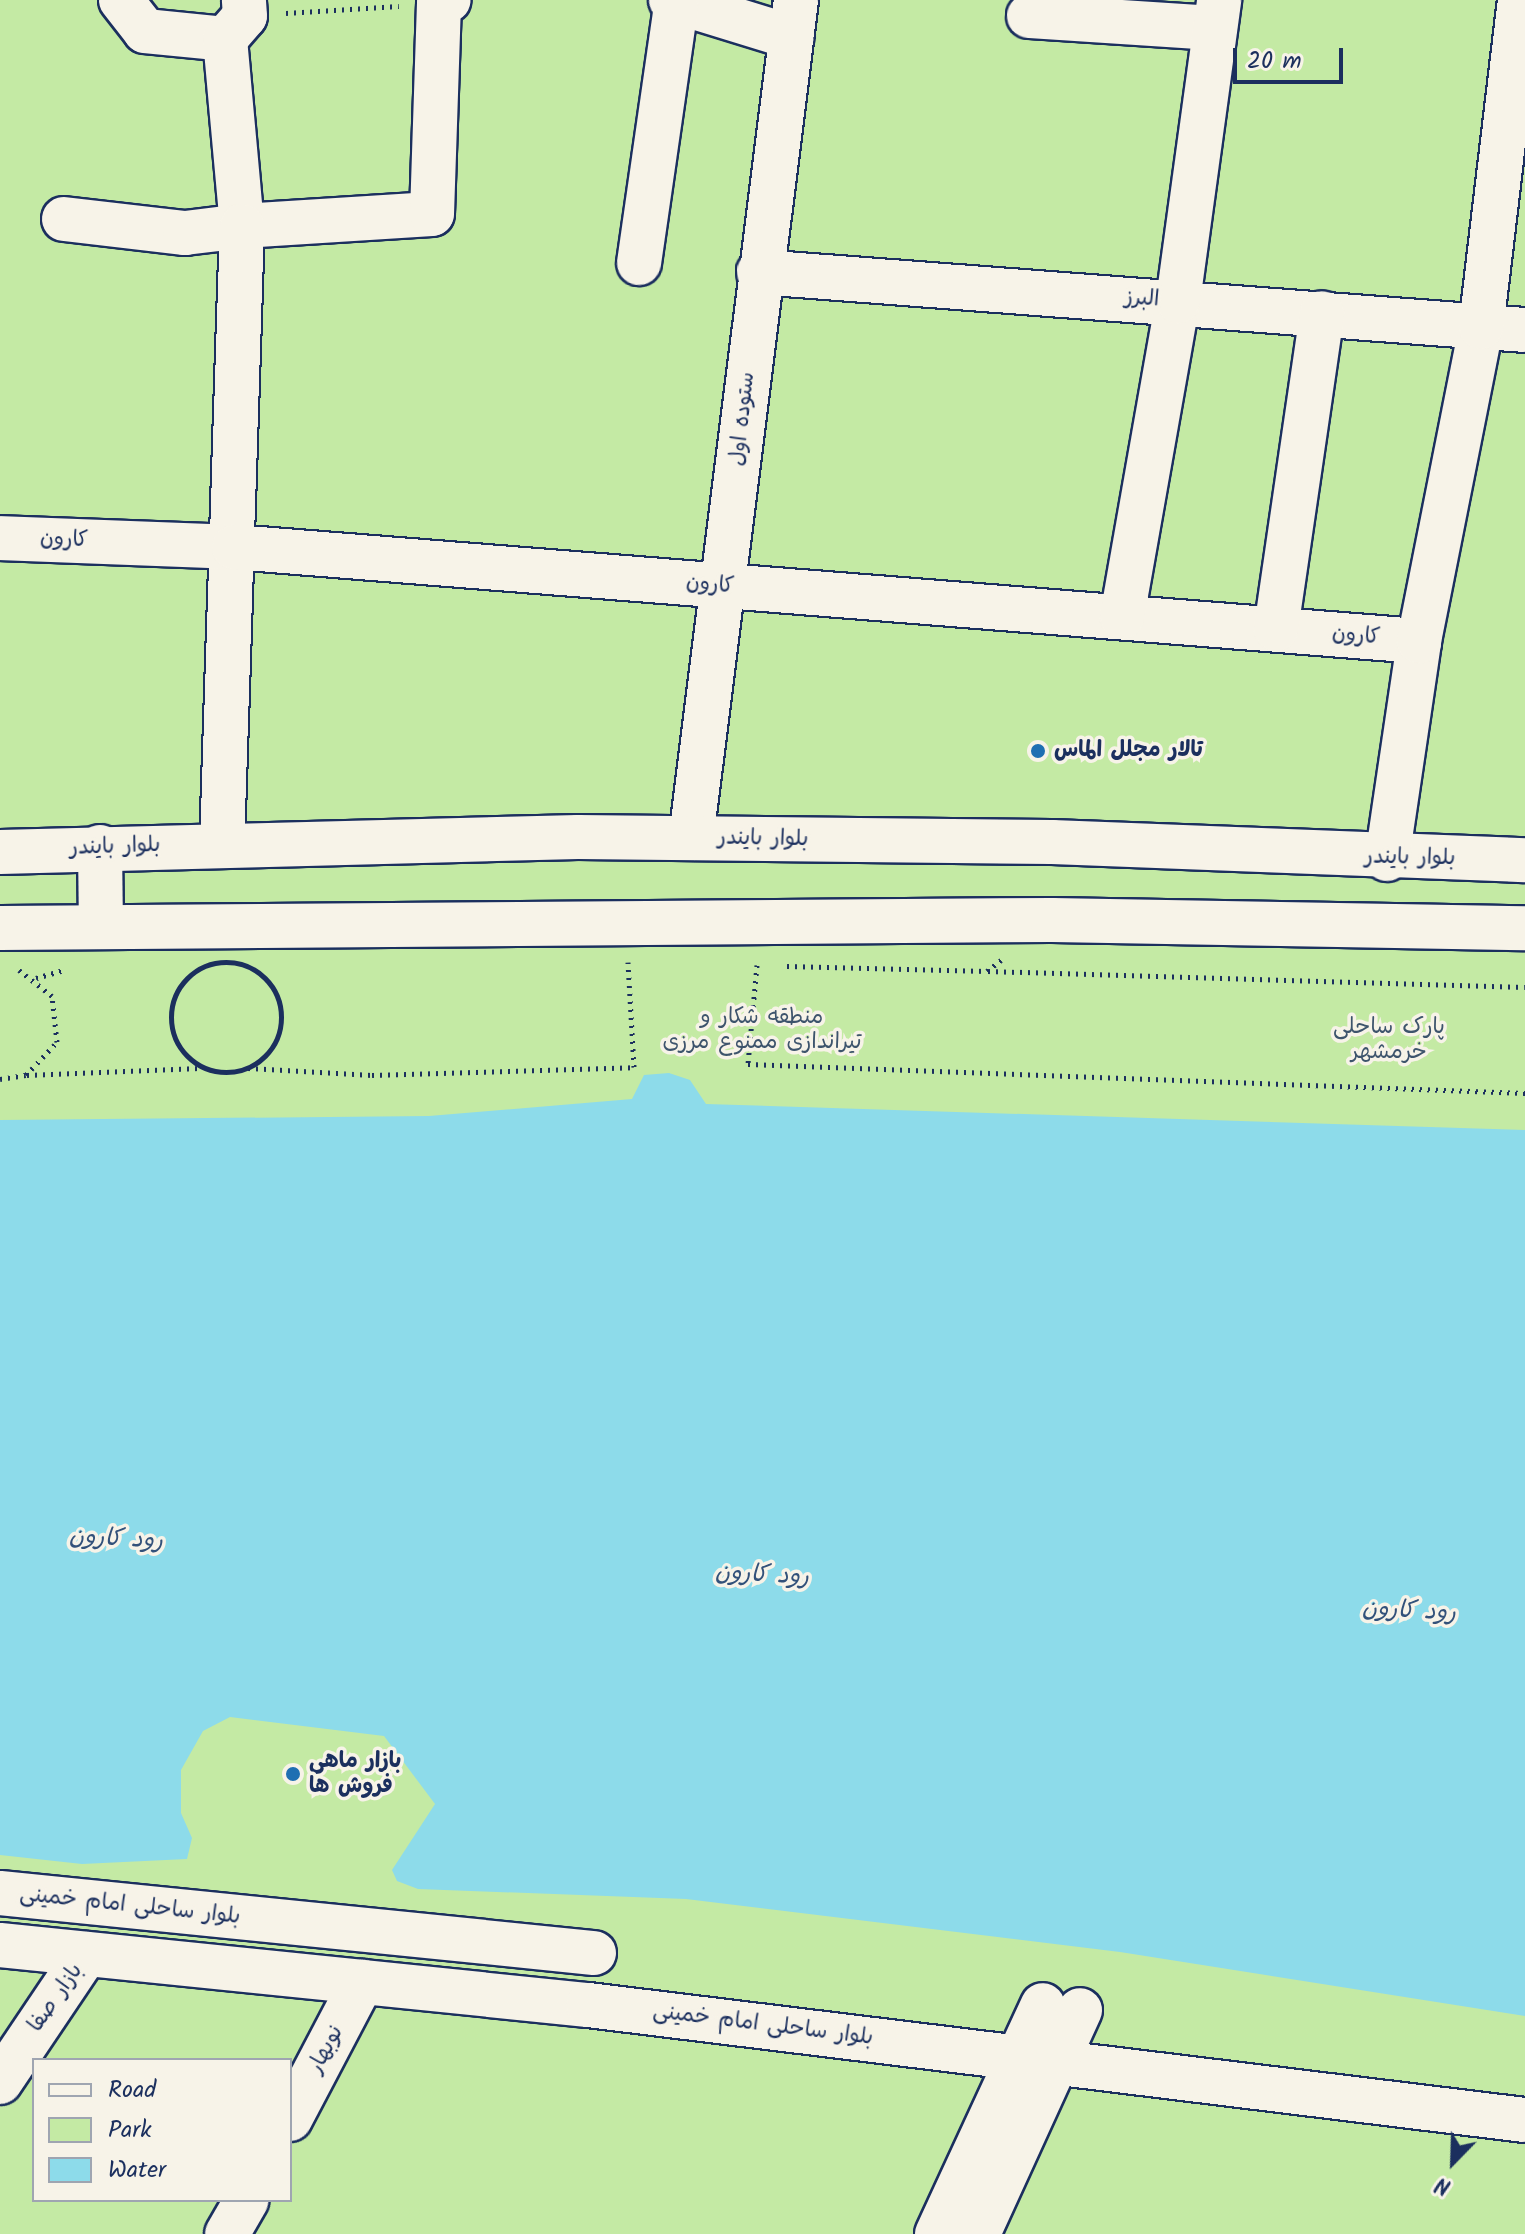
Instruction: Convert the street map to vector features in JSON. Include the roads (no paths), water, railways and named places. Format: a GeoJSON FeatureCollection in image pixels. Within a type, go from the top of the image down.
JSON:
{"type":"FeatureCollection","features":[{"type":"Feature","properties":{"kind":"street"},"geometry":{"type":"LineString","coordinates":[[121,0],[145,31],[238,18],[242,226],[222,844]]}},
{"type":"Feature","properties":{"kind":"street"},"geometry":{"type":"LineString","coordinates":[[1387,859],[1419,641],[1481,327],[1520,0]]}},
{"type":"Feature","properties":{"kind":"street"},"geometry":{"type":"LineString","coordinates":[[64,219],[185,233],[242,226],[432,214],[442,1]]}},
{"type":"Feature","properties":{"kind":"street"},"geometry":{"type":"LineString","coordinates":[[639,263],[674,2],[793,18]]}},
{"type":"Feature","properties":{"kind":"street"},"geometry":{"type":"LineString","coordinates":[[1029,16],[1217,14],[1178,301],[1122,617]]}},
{"type":"Feature","properties":{"kind":"street","name":"ستوده اول"},"geometry":{"type":"LineString","coordinates":[[691,838],[793,18]]}},
{"type":"Feature","properties":{"kind":"street","name":"البرز"},"geometry":{"type":"LineString","coordinates":[[759,272],[1178,301],[1525,330]]}},
{"type":"Feature","properties":{"kind":"street"},"geometry":{"type":"LineString","coordinates":[[1276,629],[1322,313]]}},
{"type":"Feature","properties":{"kind":"street","name":"کارون"},"geometry":{"type":"LineString","coordinates":[[0,538],[234,547],[1419,641]]}},
{"type":"Feature","properties":{"kind":"street","name":"بلوار بایندر"},"geometry":{"type":"LineString","coordinates":[[0,852],[222,844],[691,838],[1052,842],[1387,859],[1518,860]]}},
{"type":"Feature","properties":{"kind":"street"},"geometry":{"type":"LineString","coordinates":[[100,847],[101,925]]}},
{"type":"Feature","properties":{"kind":"street"},"geometry":{"type":"LineString","coordinates":[[0,928],[1052,920],[1518,928],[1518,860]]}},
{"type":"Feature","properties":{"kind":"street","name":"بلوار ساحلی امام خمینی"},"geometry":{"type":"LineString","coordinates":[[0,1893],[594,1953]]}},
{"type":"Feature","properties":{"kind":"street","name":"بلوار ساحلی امام خمینی"},"geometry":{"type":"LineString","coordinates":[[0,1945],[1038,2058],[1525,2120]]}},
{"type":"Feature","properties":{"kind":"street","name":"بازار صفا"},"geometry":{"type":"LineString","coordinates":[[0,2082],[86,1954]]}},
{"type":"Feature","properties":{"kind":"street","name":"نوبهار"},"geometry":{"type":"LineString","coordinates":[[292,2115],[362,1982]]}},
{"type":"Feature","properties":{"kind":"street"},"geometry":{"type":"LineString","coordinates":[[937,2234],[1038,2058],[1061,2008]]}},
{"type":"Feature","properties":{"kind":"street"},"geometry":{"type":"LineString","coordinates":[[978,2234],[1038,2058]]}},
{"type":"Feature","properties":{"kind":"street"},"geometry":{"type":"LineString","coordinates":[[227,2234],[246,2202]]}},
{"type":"Feature","properties":{"kind":"water","name":"رود کارون"},"geometry":{"type":"Polygon","coordinates":[[[669,1073],[690,1080],[706,1104],[1525,1130],[1525,2016],[1120,1952],[686,1899],[418,1889],[397,1881],[392,1870],[435,1804],[384,1736],[230,1717],[203,1731],[181,1770],[181,1813],[192,1838],[187,1859],[82,1864],[0,1855],[0,1120],[429,1116],[632,1099],[644,1075],[669,1073]]]}},
{"type":"Feature","properties":{"kind":"place","name":"تالار مجلل الماس"},"geometry":{"type":"Point","coordinates":[1038,751]}},
{"type":"Feature","properties":{"kind":"place","name":"بازار ماهی فروش ها"},"geometry":{"type":"Point","coordinates":[293,1774]}},
{"type":"Feature","properties":{"kind":"park label","name":"منطقه شکار و تیراندازی ممنوع مرزی"},"geometry":{"type":"Point","coordinates":[762,1030]}},
{"type":"Feature","properties":{"kind":"park label","name":"پارک ساحلی خرمشهر"},"geometry":{"type":"Point","coordinates":[1389,1040]}}]}
